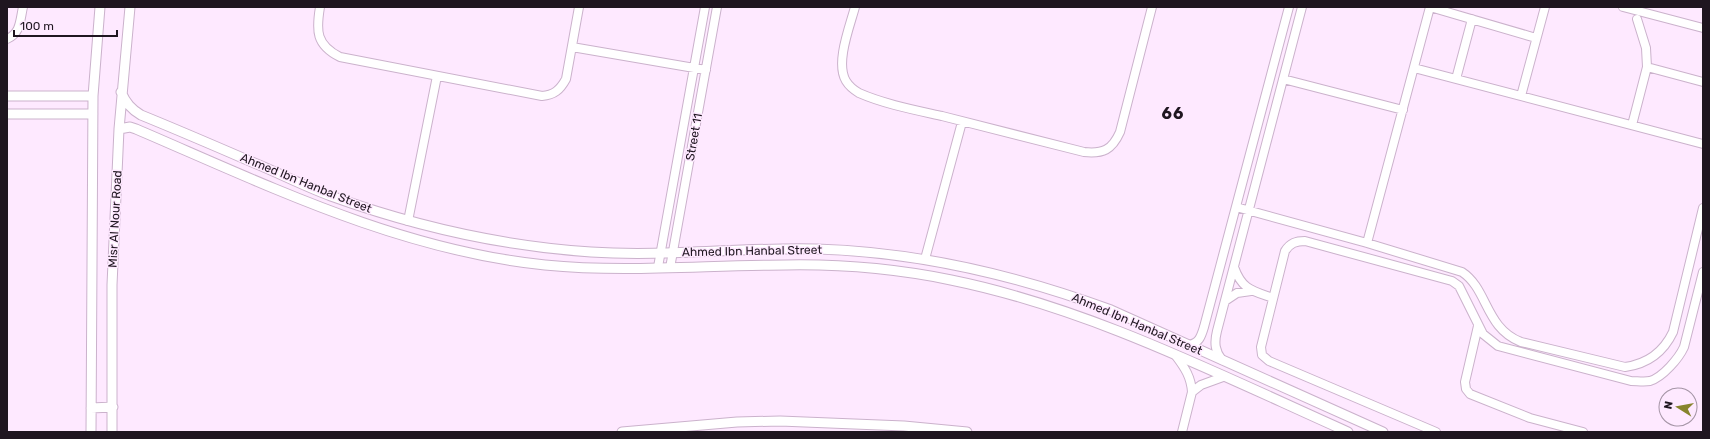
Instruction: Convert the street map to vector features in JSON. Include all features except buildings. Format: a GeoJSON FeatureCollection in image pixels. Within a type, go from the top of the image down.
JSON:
{"type":"FeatureCollection","features":[{"type":"Feature","properties":{"kind":"street"},"geometry":{"type":"LineString","coordinates":[[7,39],[13,36],[18,30],[23,7]]}},
{"type":"Feature","properties":{"kind":"street","name":"Misr Al Nour Road"},"geometry":{"type":"LineString","coordinates":[[91,432],[93,114],[100,7]]}},
{"type":"Feature","properties":{"kind":"street","name":"Misr Al Nour Road"},"geometry":{"type":"LineString","coordinates":[[112,432],[112,285],[121,92],[130,7]]}},
{"type":"Feature","properties":{"kind":"street"},"geometry":{"type":"LineString","coordinates":[[320,7],[317,30],[321,42],[329,51],[340,57],[542,96],[556,92],[566,79],[579,7]]}},
{"type":"Feature","properties":{"kind":"street"},"geometry":{"type":"LineString","coordinates":[[696,7],[704,8]]}},
{"type":"Feature","properties":{"kind":"street","name":"Street 11"},"geometry":{"type":"LineString","coordinates":[[670,268],[717,7]]}},
{"type":"Feature","properties":{"kind":"street"},"geometry":{"type":"LineString","coordinates":[[855,7],[842,62],[844,76],[852,88],[860,93],[880,100],[962,122],[1084,152],[1096,153],[1108,149],[1116,142],[1120,132],[1152,7]]}},
{"type":"Feature","properties":{"kind":"street"},"geometry":{"type":"LineString","coordinates":[[1189,345],[1193,345],[1200,339],[1204,327],[1289,7]]}},
{"type":"Feature","properties":{"kind":"street"},"geometry":{"type":"LineString","coordinates":[[1223,361],[1219,356],[1215,345],[1217,331],[1302,7]]}},
{"type":"Feature","properties":{"kind":"street"},"geometry":{"type":"LineString","coordinates":[[1367,243],[1430,7],[1536,38]]}},
{"type":"Feature","properties":{"kind":"street"},"geometry":{"type":"LineString","coordinates":[[1521,96],[1545,7]]}},
{"type":"Feature","properties":{"kind":"street"},"geometry":{"type":"LineString","coordinates":[[1623,7],[1703,28]]}},
{"type":"Feature","properties":{"kind":"street","name":"Street 11"},"geometry":{"type":"LineString","coordinates":[[658,267],[704,8]]}},
{"type":"Feature","properties":{"kind":"street"},"geometry":{"type":"LineString","coordinates":[[1456,79],[1472,19]]}},
{"type":"Feature","properties":{"kind":"street"},"geometry":{"type":"LineString","coordinates":[[1632,125],[1647,67],[1646,48],[1638,19]]}},
{"type":"Feature","properties":{"kind":"street"},"geometry":{"type":"LineString","coordinates":[[572,47],[706,70]]}},
{"type":"Feature","properties":{"kind":"street"},"geometry":{"type":"LineString","coordinates":[[1647,67],[1703,82]]}},
{"type":"Feature","properties":{"kind":"street"},"geometry":{"type":"LineString","coordinates":[[1414,68],[1703,144]]}},
{"type":"Feature","properties":{"kind":"street"},"geometry":{"type":"LineString","coordinates":[[408,221],[437,76]]}},
{"type":"Feature","properties":{"kind":"street"},"geometry":{"type":"LineString","coordinates":[[1283,79],[1403,110]]}},
{"type":"Feature","properties":{"kind":"street","name":"Ahmed Ibn Hanbal Street"},"geometry":{"type":"LineString","coordinates":[[121,92],[125,102],[132,110],[141,115],[323,192],[408,221],[455,232],[532,246],[591,252],[672,253],[816,249],[859,251],[925,259],[972,268],[1020,280],[1111,310],[1383,432]]}},
{"type":"Feature","properties":{"kind":"street"},"geometry":{"type":"LineString","coordinates":[[7,96],[94,96]]}},
{"type":"Feature","properties":{"kind":"street"},"geometry":{"type":"LineString","coordinates":[[7,114],[93,114]]}},
{"type":"Feature","properties":{"kind":"street"},"geometry":{"type":"LineString","coordinates":[[925,259],[962,122]]}},
{"type":"Feature","properties":{"kind":"street","name":"Ahmed Ibn Hanbal Street"},"geometry":{"type":"LineString","coordinates":[[119,128],[130,127],[326,209],[379,229],[433,245],[489,257],[545,265],[602,268],[785,265],[840,266],[894,271],[948,279],[1002,291],[1054,307],[1106,326],[1348,432]]}},
{"type":"Feature","properties":{"kind":"street"},"geometry":{"type":"LineString","coordinates":[[1236,207],[1367,243],[1462,272],[1470,279],[1499,327],[1514,339],[1625,367],[1642,363],[1650,359],[1664,348],[1673,332],[1703,208]]}},
{"type":"Feature","properties":{"kind":"street"},"geometry":{"type":"LineString","coordinates":[[666,225],[671,228],[677,227]]}},
{"type":"Feature","properties":{"kind":"street"},"geometry":{"type":"LineString","coordinates":[[1436,432],[1265,359],[1262,356],[1261,347],[1285,251],[1293,243],[1305,241],[1452,281],[1459,286],[1478,326],[1490,341],[1498,346],[1625,380],[1648,381],[1660,376],[1682,352],[1703,272]]}},
{"type":"Feature","properties":{"kind":"street"},"geometry":{"type":"LineString","coordinates":[[1234,268],[1242,283],[1251,291],[1273,298]]}},
{"type":"Feature","properties":{"kind":"street"},"geometry":{"type":"LineString","coordinates":[[1225,301],[1237,293],[1251,291]]}},
{"type":"Feature","properties":{"kind":"street"},"geometry":{"type":"LineString","coordinates":[[1106,326],[1111,310]]}},
{"type":"Feature","properties":{"kind":"street"},"geometry":{"type":"LineString","coordinates":[[1478,326],[1465,382],[1466,389],[1470,394],[1530,418],[1583,432]]}},
{"type":"Feature","properties":{"kind":"street"},"geometry":{"type":"LineString","coordinates":[[1204,327],[1217,331]]}},
{"type":"Feature","properties":{"kind":"street"},"geometry":{"type":"LineString","coordinates":[[1176,356],[1189,376],[1192,392],[1182,432]]}},
{"type":"Feature","properties":{"kind":"street"},"geometry":{"type":"LineString","coordinates":[[1192,392],[1201,385],[1223,376]]}},
{"type":"Feature","properties":{"kind":"street"},"geometry":{"type":"LineString","coordinates":[[91,408],[113,407]]}},
{"type":"Feature","properties":{"kind":"street"},"geometry":{"type":"LineString","coordinates":[[1336,426],[1342,414]]}},
{"type":"Feature","properties":{"kind":"street"},"geometry":{"type":"LineString","coordinates":[[622,432],[780,420],[904,426],[967,432]]}},
{"type":"Feature","properties":{"kind":"district","name":"66"},"geometry":{"type":"Point","coordinates":[1173,113]}}]}
